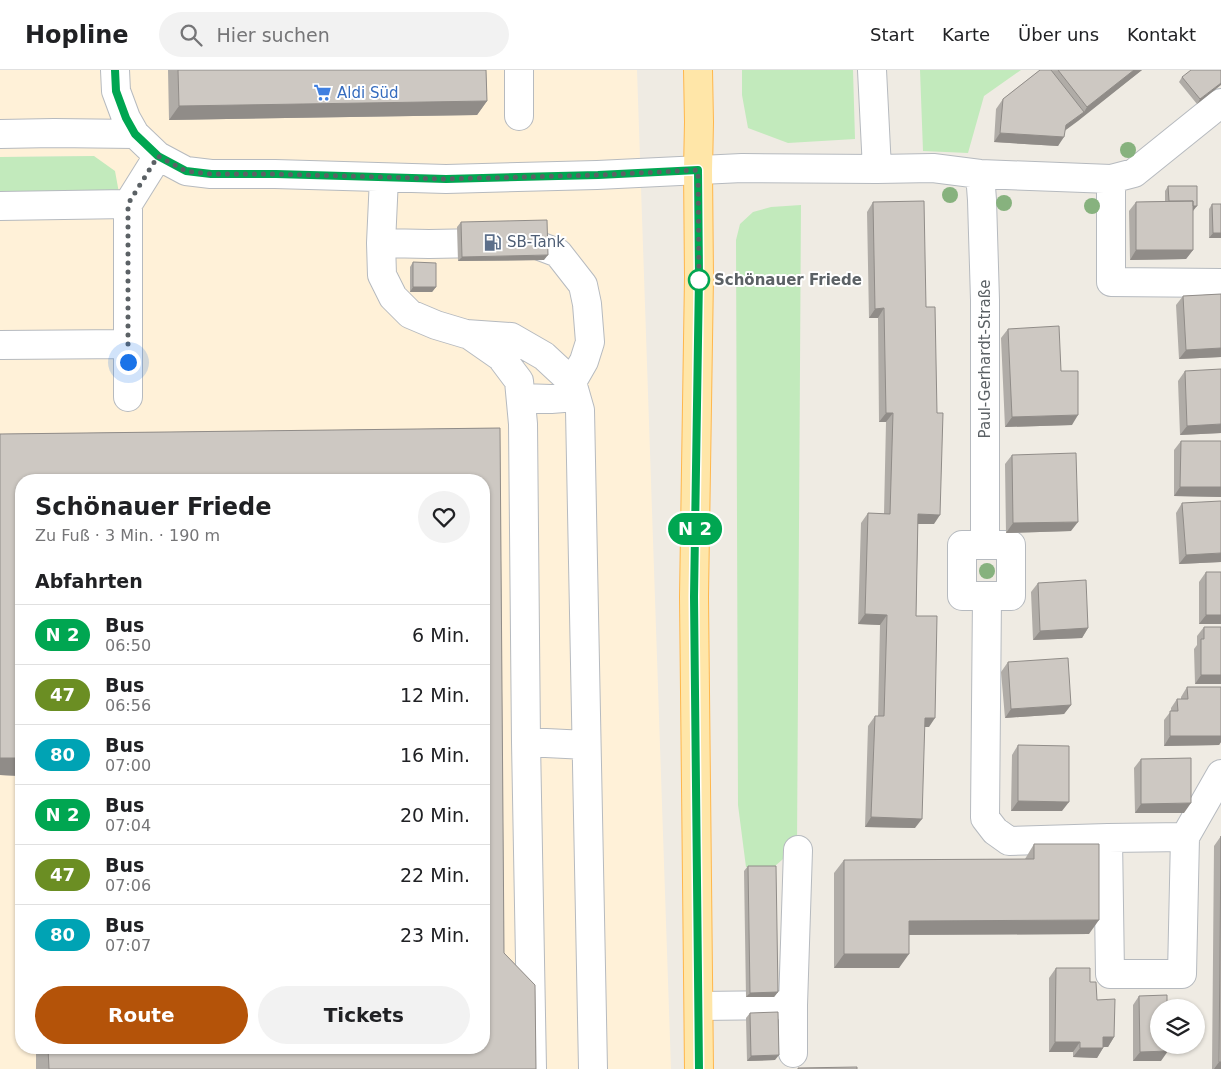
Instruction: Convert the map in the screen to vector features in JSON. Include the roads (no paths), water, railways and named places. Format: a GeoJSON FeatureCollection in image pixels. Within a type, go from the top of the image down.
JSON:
{"type":"FeatureCollection","features":[{"type":"Feature","properties":{"kind":"main road"},"geometry":{"type":"LineString","coordinates":[[698,70],[699,277],[694,597],[699,1069]]}},
{"type":"Feature","properties":{"kind":"street"},"geometry":{"type":"LineString","coordinates":[[115,70],[116,91],[126,118],[135,134],[158,156],[186,171],[211,174],[446,179],[752,168],[933,168],[980,174],[1111,179],[1134,172],[1221,103]]}},
{"type":"Feature","properties":{"kind":"street"},"geometry":{"type":"LineString","coordinates":[[519,70],[519,116]]}},
{"type":"Feature","properties":{"kind":"street"},"geometry":{"type":"LineString","coordinates":[[872,70],[877,169]]}},
{"type":"Feature","properties":{"kind":"street"},"geometry":{"type":"LineString","coordinates":[[0,134],[135,134]]}},
{"type":"Feature","properties":{"kind":"street"},"geometry":{"type":"LineString","coordinates":[[128,397],[128,204],[158,156]]}},
{"type":"Feature","properties":{"kind":"street","name":"Paul-Gerhardt-Straße"},"geometry":{"type":"LineString","coordinates":[[980,174],[985,300],[985,545]]}},
{"type":"Feature","properties":{"kind":"street"},"geometry":{"type":"LineString","coordinates":[[384,178],[381,243],[382,275],[393,297],[410,314],[436,325],[466,334],[511,337],[544,356],[574,390],[580,410],[593,1069]]}},
{"type":"Feature","properties":{"kind":"street"},"geometry":{"type":"LineString","coordinates":[[1111,179],[1111,282],[1221,283]]}},
{"type":"Feature","properties":{"kind":"street"},"geometry":{"type":"LineString","coordinates":[[0,206],[128,204]]}},
{"type":"Feature","properties":{"kind":"street"},"geometry":{"type":"LineString","coordinates":[[381,243],[529,242],[558,253],[583,285],[587,304],[590,342],[574,390],[522,411]]}},
{"type":"Feature","properties":{"kind":"street"},"geometry":{"type":"LineString","coordinates":[[466,334],[501,357],[519,381],[522,411],[532,1069]]}},
{"type":"Feature","properties":{"kind":"street"},"geometry":{"type":"LineString","coordinates":[[0,345],[128,344]]}},
{"type":"Feature","properties":{"kind":"street"},"geometry":{"type":"LineString","coordinates":[[962,545],[985,545],[1011,545],[1011,596],[962,596],[962,545]]}},
{"type":"Feature","properties":{"kind":"street"},"geometry":{"type":"LineString","coordinates":[[987,596],[986,818],[995,831],[1009,841],[1185,837]]}},
{"type":"Feature","properties":{"kind":"street"},"geometry":{"type":"LineString","coordinates":[[526,742],[586,745]]}},
{"type":"Feature","properties":{"kind":"street"},"geometry":{"type":"LineString","coordinates":[[1108,838],[1110,974],[1182,974],[1185,837],[1221,774]]}},
{"type":"Feature","properties":{"kind":"street"},"geometry":{"type":"LineString","coordinates":[[793,1053],[798,850]]}},
{"type":"Feature","properties":{"kind":"street"},"geometry":{"type":"LineString","coordinates":[[699,1006],[793,1005]]}},
{"type":"Feature","properties":{"kind":"place","name":"Aldi Süd"},"geometry":{"type":"Point","coordinates":[323,93]}},
{"type":"Feature","properties":{"kind":"place","name":"SB-Tank"},"geometry":{"type":"Point","coordinates":[493,242]}},
{"type":"Feature","properties":{"kind":"place","name":"Schönauer Friede"},"geometry":{"type":"Point","coordinates":[699,280]}}]}
